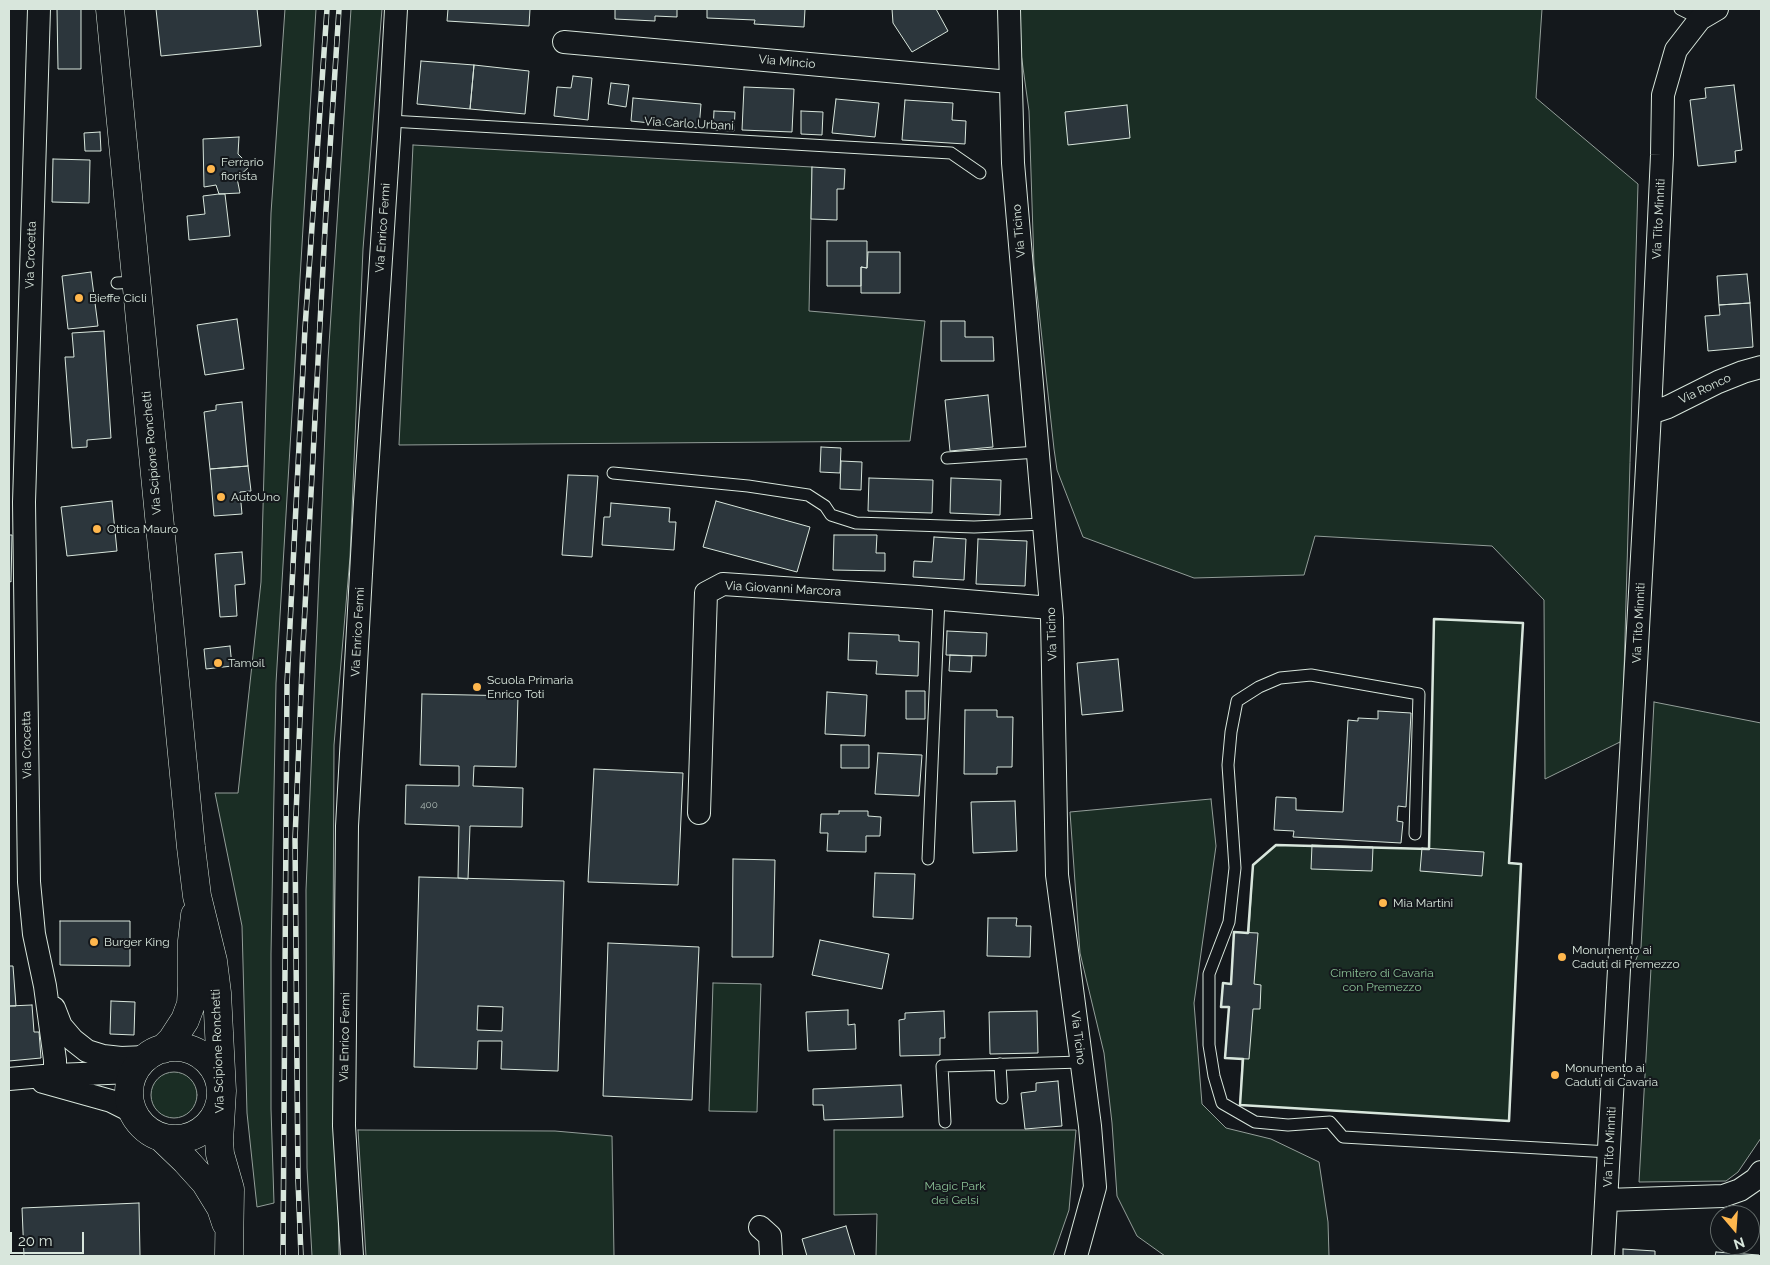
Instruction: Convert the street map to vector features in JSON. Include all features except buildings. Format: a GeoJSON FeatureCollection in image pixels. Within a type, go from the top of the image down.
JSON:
{"type":"FeatureCollection","features":[{"type":"Feature","properties":{"kind":"main road","name":"Via Scipione Ronchetti"},"geometry":{"type":"LineString","coordinates":[[110,9],[126,282],[165,595],[190,847],[197,896],[213,961],[217,992],[222,1092],[218,1141],[230,1188],[229,1246]]}},
{"type":"Feature","properties":{"kind":"main road","name":"Via Scipione Ronchetti"},"geometry":{"type":"LineString","coordinates":[[148,1059],[172,1040],[185,1020],[191,1004],[192,941],[197,896]]}},
{"type":"Feature","properties":{"kind":"main road"},"geometry":{"type":"LineString","coordinates":[[181,1048],[202,1055],[216,1071],[222,1092],[217,1113],[204,1130],[191,1137],[172,1139],[161,1137],[144,1128],[133,1112],[129,1094],[131,1079],[148,1059],[181,1048]]}},
{"type":"Feature","properties":{"kind":"main road","name":"Via Scipione Ronchetti"},"geometry":{"type":"LineString","coordinates":[[161,1137],[186,1161],[212,1191],[221,1208],[229,1246]]}},
{"type":"Feature","properties":{"kind":"street","name":"Via Crocetta"},"geometry":{"type":"LineString","coordinates":[[38,9],[16,502],[28,882],[34,934],[45,986],[55,1060],[54,1075]]}},
{"type":"Feature","properties":{"kind":"street","name":"Via Enrico Fermi"},"geometry":{"type":"LineString","coordinates":[[352,1256],[344,1126],[347,826],[396,9]]}},
{"type":"Feature","properties":{"kind":"street","name":"Via Ticino"},"geometry":{"type":"LineString","coordinates":[[1009,9],[1013,163],[1051,608],[1057,875],[1090,1126],[1095,1187],[1076,1256]]}},
{"type":"Feature","properties":{"kind":"street","name":"Via Tito Minniti"},"geometry":{"type":"LineString","coordinates":[[1603,1256],[1650,414],[1662,165],[1663,95],[1676,50],[1708,14]]}},
{"type":"Feature","properties":{"kind":"street","name":"Via Mincio"},"geometry":{"type":"LineString","coordinates":[[564,42],[1010,82]]}},
{"type":"Feature","properties":{"kind":"street","name":"Via Ronco"},"geometry":{"type":"LineString","coordinates":[[1650,414],[1718,382],[1761,368]]}},
{"type":"Feature","properties":{"kind":"street","name":"Via Giovanni Marcora"},"geometry":{"type":"LineString","coordinates":[[699,813],[706,593],[723,584],[939,598],[1051,608]]}},
{"type":"Feature","properties":{"kind":"street","name":"Via Crocetta"},"geometry":{"type":"LineString","coordinates":[[45,986],[61,1026],[72,1040],[87,1051],[103,1056],[148,1059]]}},
{"type":"Feature","properties":{"kind":"street"},"geometry":{"type":"LineString","coordinates":[[20,1079],[148,1059]]}},
{"type":"Feature","properties":{"kind":"street"},"geometry":{"type":"LineString","coordinates":[[20,1079],[111,1101],[133,1112]]}},
{"type":"Feature","properties":{"kind":"street"},"geometry":{"type":"LineString","coordinates":[[1607,1200],[1723,1196],[1740,1190],[1756,1179],[1761,1172]]}},
{"type":"Feature","properties":{"kind":"street"},"geometry":{"type":"LineString","coordinates":[[760,1227],[770,1236],[771,1256]]}},
{"type":"Feature","properties":{"kind":"lane"},"geometry":{"type":"LineString","coordinates":[[1680,9],[1708,14]]}},
{"type":"Feature","properties":{"kind":"lane","name":"Via Carlo Urbani"},"geometry":{"type":"LineString","coordinates":[[390,121],[951,152],[980,173]]}},
{"type":"Feature","properties":{"kind":"lane"},"geometry":{"type":"LineString","coordinates":[[947,458],[1038,452]]}},
{"type":"Feature","properties":{"kind":"lane"},"geometry":{"type":"LineString","coordinates":[[613,473],[748,486],[808,495],[825,506],[831,516],[856,523],[974,527],[1044,524]]}},
{"type":"Feature","properties":{"kind":"lane"},"geometry":{"type":"LineString","coordinates":[[928,859],[939,598]]}},
{"type":"Feature","properties":{"kind":"lane"},"geometry":{"type":"LineString","coordinates":[[1416,834],[1419,694],[1311,676],[1280,678],[1259,687],[1237,701],[1231,732],[1228,765],[1234,868],[1229,922],[1210,974],[1208,1045],[1214,1076],[1222,1102],[1254,1122],[1288,1125],[1330,1122],[1343,1137],[1610,1152]]}},
{"type":"Feature","properties":{"kind":"lane"},"geometry":{"type":"LineString","coordinates":[[945,1122],[942,1066],[1082,1062]]}},
{"type":"Feature","properties":{"kind":"lane"},"geometry":{"type":"LineString","coordinates":[[1000,1064],[1002,1098]]}},
{"type":"Feature","properties":{"kind":"green space"},"geometry":{"type":"Polygon","coordinates":[[[285,9],[316,9],[276,683],[271,954],[271,1109],[274,1203],[257,1207],[247,1113],[242,926],[215,793],[238,793],[261,582],[271,213],[285,9]]]}},
{"type":"Feature","properties":{"kind":"green space"},"geometry":{"type":"Polygon","coordinates":[[[351,9],[382,9],[363,249],[350,557],[334,745],[333,953],[339,1256],[312,1256],[307,1168],[306,890],[328,360],[351,9]]]}},
{"type":"Feature","properties":{"kind":"green space"},"geometry":{"type":"Polygon","coordinates":[[[1017,9],[1542,9],[1536,98],[1638,184],[1622,741],[1545,779],[1544,600],[1492,546],[1315,536],[1304,575],[1194,578],[1083,537],[1057,470],[1054,449],[1034,265],[1029,111],[1017,9]]]}},
{"type":"Feature","properties":{"kind":"green space"},"geometry":{"type":"Polygon","coordinates":[[[413,145],[812,167],[809,311],[925,321],[910,441],[399,445],[413,145]]]}},
{"type":"Feature","properties":{"kind":"green space","name":"Cimitero di Cavaria con Premezzo"},"geometry":{"type":"Polygon","coordinates":[[[1434,619],[1523,623],[1509,863],[1521,864],[1509,1121],[1240,1105],[1242,1059],[1225,1058],[1229,1007],[1221,1007],[1223,983],[1231,984],[1234,932],[1249,933],[1253,865],[1276,845],[1429,849],[1434,619]]]}},
{"type":"Feature","properties":{"kind":"green space"},"geometry":{"type":"Polygon","coordinates":[[[1654,702],[1761,723],[1761,1138],[1738,1172],[1726,1181],[1639,1182],[1651,968],[1633,967],[1641,947],[1654,702]]]}},
{"type":"Feature","properties":{"kind":"green space"},"geometry":{"type":"Polygon","coordinates":[[[1211,799],[1216,846],[1194,1003],[1202,1104],[1226,1128],[1271,1139],[1319,1162],[1328,1222],[1329,1256],[1165,1256],[1137,1236],[1117,1196],[1112,1123],[1104,1053],[1080,953],[1070,812],[1211,799]]]}},
{"type":"Feature","properties":{"kind":"green space"},"geometry":{"type":"Polygon","coordinates":[[[713,983],[761,984],[757,1112],[709,1111],[713,983]]]}},
{"type":"Feature","properties":{"kind":"green space"},"geometry":{"type":"Polygon","coordinates":[[[174,1072],[187,1076],[193,1082],[197,1095],[193,1108],[187,1114],[174,1118],[161,1114],[155,1108],[151,1095],[155,1082],[161,1076],[174,1072]]]}},
{"type":"Feature","properties":{"kind":"green space"},"geometry":{"type":"Polygon","coordinates":[[[358,1130],[555,1131],[612,1136],[614,1256],[366,1256],[358,1130]]]}},
{"type":"Feature","properties":{"kind":"green space","name":"Magic Park dei Gelsi"},"geometry":{"type":"Polygon","coordinates":[[[834,1130],[1076,1130],[1069,1210],[1053,1256],[876,1256],[877,1214],[834,1215],[834,1130]]]}},
{"type":"Feature","properties":{"kind":"railway"},"geometry":{"type":"LineString","coordinates":[[283,1256],[287,684],[305,328],[327,9]]}},
{"type":"Feature","properties":{"kind":"railway"},"geometry":{"type":"LineString","coordinates":[[301,1256],[298,1180],[295,839],[303,645],[326,210],[339,9]]}},
{"type":"Feature","properties":{"kind":"wall"},"geometry":{"type":"LineString","coordinates":[[1434,619],[1523,623],[1509,863],[1521,864],[1509,1121],[1240,1105],[1243,1059],[1225,1058],[1229,1007],[1221,1007],[1223,983],[1231,984],[1234,932],[1248,933],[1253,865],[1276,845],[1429,849],[1434,619]]}},
{"type":"Feature","properties":{"kind":"place","name":"Ferrario fiorista"},"geometry":{"type":"Point","coordinates":[211,169]}},
{"type":"Feature","properties":{"kind":"place","name":"Bieffe Cicli"},"geometry":{"type":"Point","coordinates":[79,298]}},
{"type":"Feature","properties":{"kind":"place","name":"AutoUno"},"geometry":{"type":"Point","coordinates":[221,497]}},
{"type":"Feature","properties":{"kind":"place","name":"Ottica Mauro"},"geometry":{"type":"Point","coordinates":[97,529]}},
{"type":"Feature","properties":{"kind":"place","name":"Tamoil"},"geometry":{"type":"Point","coordinates":[218,663]}},
{"type":"Feature","properties":{"kind":"place","name":"Scuola Primaria Enrico Toti"},"geometry":{"type":"Point","coordinates":[477,687]}},
{"type":"Feature","properties":{"kind":"place","name":"Mia Martini"},"geometry":{"type":"Point","coordinates":[1383,903]}},
{"type":"Feature","properties":{"kind":"place","name":"Burger King"},"geometry":{"type":"Point","coordinates":[94,942]}},
{"type":"Feature","properties":{"kind":"place","name":"Monumento ai Caduti di Premezzo"},"geometry":{"type":"Point","coordinates":[1562,957]}},
{"type":"Feature","properties":{"kind":"place","name":"Monumento ai Caduti di Cavaria"},"geometry":{"type":"Point","coordinates":[1555,1075]}}]}
